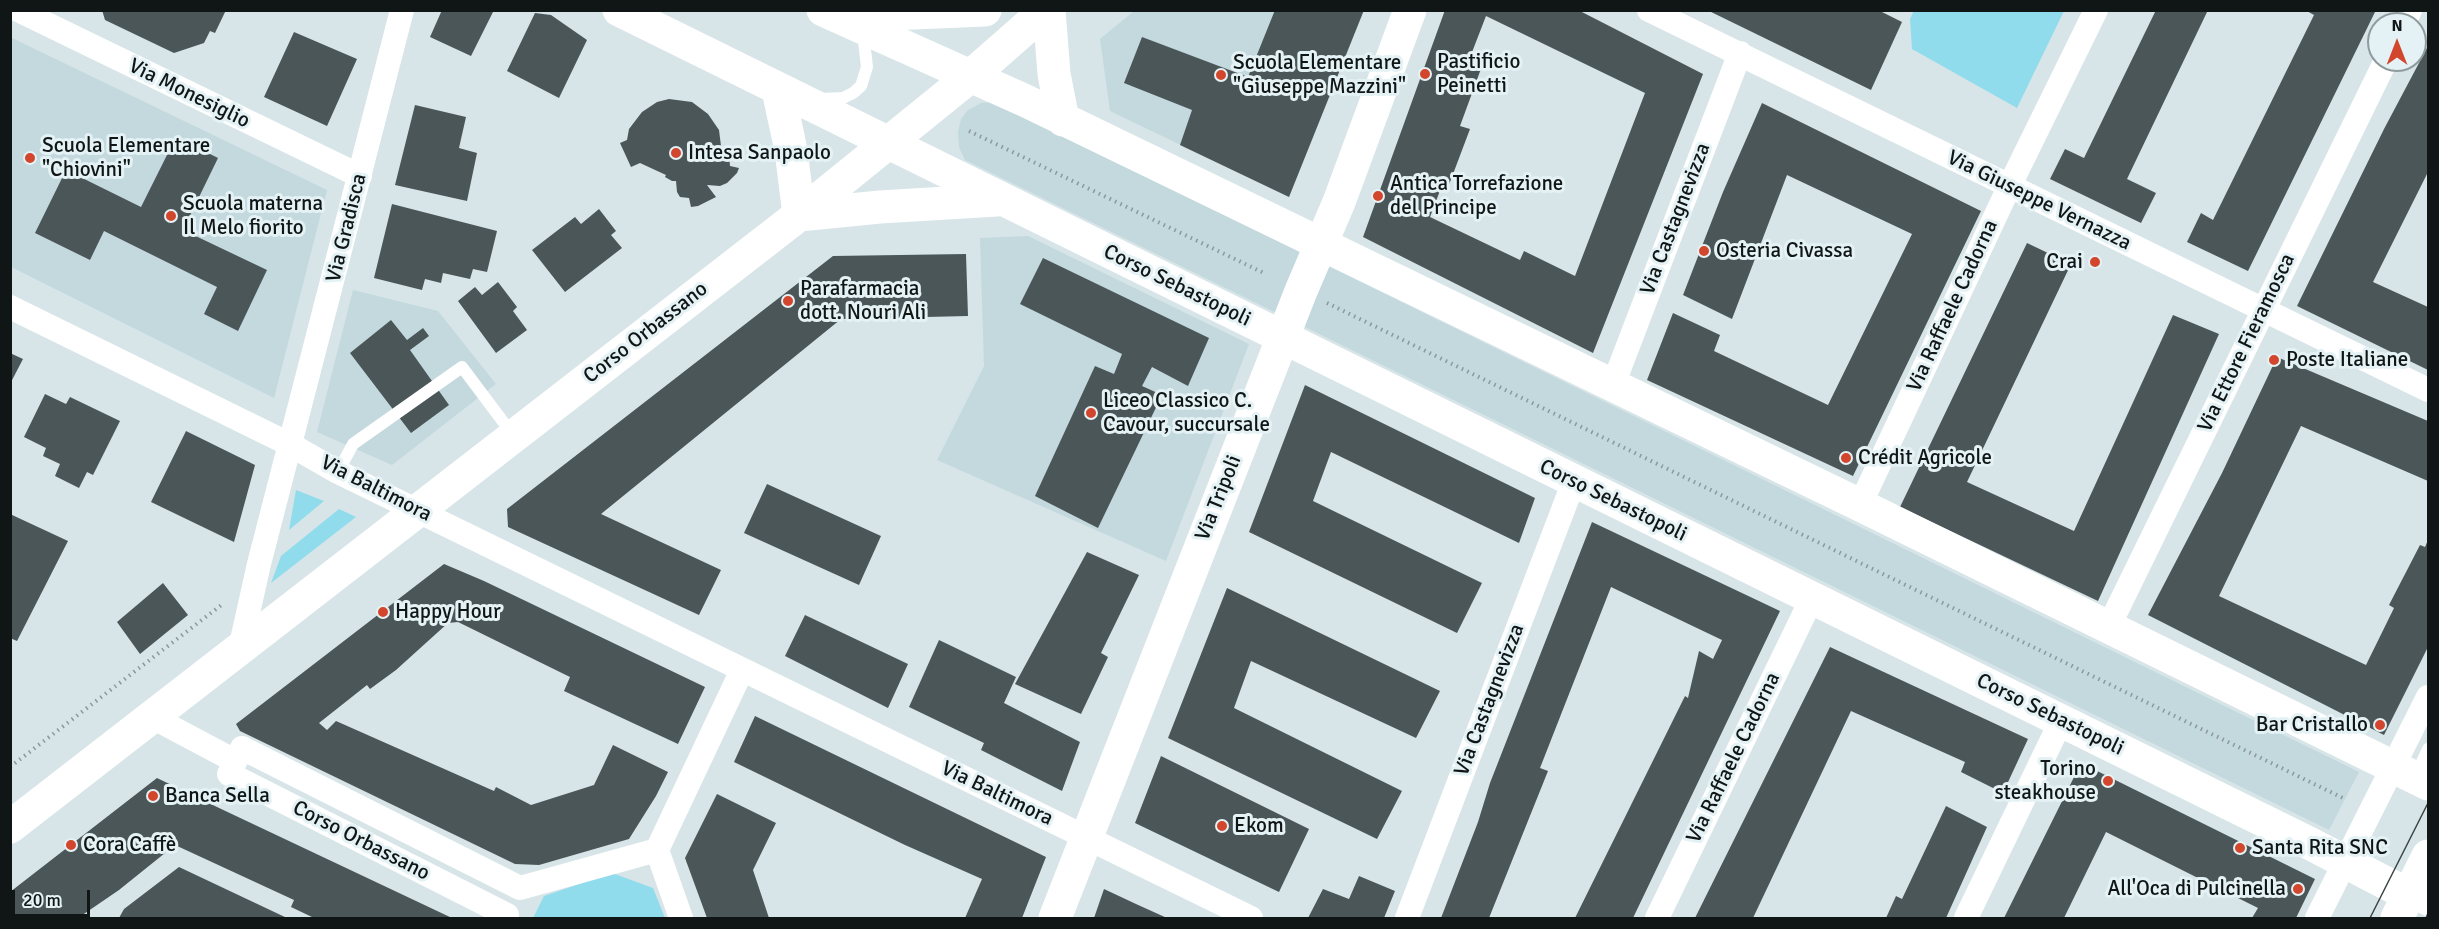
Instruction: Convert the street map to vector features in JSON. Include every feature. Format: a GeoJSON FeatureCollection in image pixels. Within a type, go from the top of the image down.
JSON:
{"type":"FeatureCollection","features":[{"type":"Feature","properties":{"kind":"street","name":"Via Monesiglio"},"geometry":{"type":"LineString","coordinates":[[18,10],[360,176]]}},
{"type":"Feature","properties":{"kind":"street","name":"Via Gradisca"},"geometry":{"type":"LineString","coordinates":[[291,445],[402,10]]}},
{"type":"Feature","properties":{"kind":"street","name":"Corso Sebastopoli"},"geometry":{"type":"LineString","coordinates":[[619,10],[2346,861],[2412,906]]}},
{"type":"Feature","properties":{"kind":"street"},"geometry":{"type":"LineString","coordinates":[[842,19],[890,14],[985,10]]}},
{"type":"Feature","properties":{"kind":"street"},"geometry":{"type":"LineString","coordinates":[[1048,10],[1054,74],[1063,120]]}},
{"type":"Feature","properties":{"kind":"street","name":"Corso Orbassano"},"geometry":{"type":"LineString","coordinates":[[10,827],[799,215],[972,75],[1048,10]]}},
{"type":"Feature","properties":{"kind":"street","name":"Via Tripoli"},"geometry":{"type":"LineString","coordinates":[[1055,918],[1283,338],[1339,202],[1410,10]]}},
{"type":"Feature","properties":{"kind":"street","name":"Via Giuseppe Vernazza"},"geometry":{"type":"LineString","coordinates":[[1649,10],[2428,390]]}},
{"type":"Feature","properties":{"kind":"street","name":"Via Raffaele Cadorna"},"geometry":{"type":"LineString","coordinates":[[1860,505],[2009,187],[2096,10]]}},
{"type":"Feature","properties":{"kind":"street"},"geometry":{"type":"LineString","coordinates":[[842,19],[972,75],[2109,626],[2416,769]]}},
{"type":"Feature","properties":{"kind":"street","name":"Via Castagnevizza"},"geometry":{"type":"LineString","coordinates":[[1613,385],[1740,53]]}},
{"type":"Feature","properties":{"kind":"street","name":"Via Ettore Fieramosca"},"geometry":{"type":"LineString","coordinates":[[2109,626],[2380,72]]}},
{"type":"Feature","properties":{"kind":"street"},"geometry":{"type":"LineString","coordinates":[[788,94],[791,150],[799,215],[937,202],[1002,200]]}},
{"type":"Feature","properties":{"kind":"street","name":"Via Baltimora"},"geometry":{"type":"LineString","coordinates":[[10,307],[291,445],[338,472],[1251,918]]}},
{"type":"Feature","properties":{"kind":"street"},"geometry":{"type":"LineString","coordinates":[[240,649],[259,564],[291,445]]}},
{"type":"Feature","properties":{"kind":"street","name":"Via Castagnevizza"},"geometry":{"type":"LineString","coordinates":[[1407,918],[1574,482]]}},
{"type":"Feature","properties":{"kind":"street","name":"Via Raffaele Cadorna"},"geometry":{"type":"LineString","coordinates":[[1657,918],[1812,598]]}},
{"type":"Feature","properties":{"kind":"street"},"geometry":{"type":"LineString","coordinates":[[681,918],[657,850],[742,670]]}},
{"type":"Feature","properties":{"kind":"street"},"geometry":{"type":"LineString","coordinates":[[2317,918],[2346,861],[2416,769],[2428,697]]}},
{"type":"Feature","properties":{"kind":"street"},"geometry":{"type":"LineString","coordinates":[[152,717],[235,761]]}},
{"type":"Feature","properties":{"kind":"street"},"geometry":{"type":"LineString","coordinates":[[1966,918],[2061,721]]}},
{"type":"Feature","properties":{"kind":"street","name":"Corso Orbassano"},"geometry":{"type":"LineString","coordinates":[[242,748],[520,888],[508,917],[228,774],[242,748]]}},
{"type":"Feature","properties":{"kind":"street"},"geometry":{"type":"LineString","coordinates":[[520,888],[657,850]]}},
{"type":"Feature","properties":{"kind":"street"},"geometry":{"type":"LineString","coordinates":[[2412,906],[2428,856]]}},
{"type":"Feature","properties":{"kind":"lane","name":"Corso Sebastopoli"},"geometry":{"type":"LineString","coordinates":[[788,94],[843,98],[861,86],[867,67],[842,19]]}},
{"type":"Feature","properties":{"kind":"lane"},"geometry":{"type":"LineString","coordinates":[[338,472],[352,444],[462,367],[514,436]]}},
{"type":"Feature","properties":{"kind":"path"},"geometry":{"type":"LineString","coordinates":[[969,131],[1266,274]]}},
{"type":"Feature","properties":{"kind":"path"},"geometry":{"type":"LineString","coordinates":[[1324,302],[2345,800]]}},
{"type":"Feature","properties":{"kind":"shaded area"},"geometry":{"type":"Polygon","coordinates":[[[1914,10],[2064,11],[2017,108],[1912,49],[1910,19],[1914,10]]]}},
{"type":"Feature","properties":{"kind":"shaded area","name":"Scuola Elementare \"Giuseppe Mazzini\""},"geometry":{"type":"Polygon","coordinates":[[[1134,11],[1364,11],[1289,197],[1110,111],[1100,39],[1134,11]]]}},
{"type":"Feature","properties":{"kind":"shaded area","name":"Scuola materna Il Melo fiorito"},"geometry":{"type":"Polygon","coordinates":[[[10,37],[327,190],[274,398],[11,267],[10,37]]]}},
{"type":"Feature","properties":{"kind":"shaded area"},"geometry":{"type":"Polygon","coordinates":[[[994,102],[2359,772],[2329,830],[965,160],[959,147],[958,132],[961,119],[968,110],[981,103],[994,102]]]}},
{"type":"Feature","properties":{"kind":"shaded area","name":"Liceo Classico C. Cavour, succursale"},"geometry":{"type":"Polygon","coordinates":[[[1028,236],[1249,344],[1166,561],[937,460],[984,366],[980,238],[1028,236]]]}},
{"type":"Feature","properties":{"kind":"shaded area"},"geometry":{"type":"Polygon","coordinates":[[[353,290],[438,311],[496,384],[392,465],[317,432],[353,290]]]}},
{"type":"Feature","properties":{"kind":"shaded area"},"geometry":{"type":"Polygon","coordinates":[[[296,490],[324,501],[289,530],[296,490]]]}},
{"type":"Feature","properties":{"kind":"shaded area"},"geometry":{"type":"Polygon","coordinates":[[[339,509],[356,517],[271,583],[281,556],[339,509]]]}},
{"type":"Feature","properties":{"kind":"shaded area"},"geometry":{"type":"Polygon","coordinates":[[[612,873],[653,888],[665,918],[533,918],[544,896],[612,873]]]}},
{"type":"Feature","properties":{"kind":"building"},"geometry":{"type":"Polygon","coordinates":[[[102,10],[226,10],[215,33],[210,31],[204,43],[174,53],[105,20],[102,10]]]}},
{"type":"Feature","properties":{"kind":"building"},"geometry":{"type":"Polygon","coordinates":[[[442,10],[494,10],[471,56],[430,37],[442,10]]]}},
{"type":"Feature","properties":{"kind":"building","name":"Scuola Elementare \"Giuseppe Mazzini\""},"geometry":{"type":"Polygon","coordinates":[[[1275,10],[1364,10],[1289,197],[1180,145],[1192,110],[1124,83],[1142,37],[1248,77],[1275,10]]]}},
{"type":"Feature","properties":{"kind":"building"},"geometry":{"type":"Polygon","coordinates":[[[1445,10],[1578,10],[1703,74],[1593,353],[1363,237],[1445,10]],[[1486,16],[1469,60],[1482,66],[1460,126],[1470,129],[1447,190],[1441,188],[1430,217],[1520,260],[1524,251],[1575,276],[1645,93],[1486,16]]]}},
{"type":"Feature","properties":{"kind":"building"},"geometry":{"type":"Polygon","coordinates":[[[1707,10],[1878,10],[1902,22],[1871,90],[1707,10]]]}},
{"type":"Feature","properties":{"kind":"building"},"geometry":{"type":"Polygon","coordinates":[[[2156,10],[2208,10],[2127,179],[2156,193],[2141,223],[2050,179],[2065,149],[2084,158],[2156,10]]]}},
{"type":"Feature","properties":{"kind":"building"},"geometry":{"type":"Polygon","coordinates":[[[2305,10],[2376,10],[2367,12],[2367,28],[2248,271],[2187,242],[2201,213],[2213,220],[2314,15],[2305,10]]]}},
{"type":"Feature","properties":{"kind":"building"},"geometry":{"type":"Polygon","coordinates":[[[535,13],[551,15],[587,40],[559,98],[507,71],[535,13]]]}},
{"type":"Feature","properties":{"kind":"building"},"geometry":{"type":"Polygon","coordinates":[[[294,32],[357,59],[327,126],[264,97],[294,32]]]}},
{"type":"Feature","properties":{"kind":"building"},"geometry":{"type":"Polygon","coordinates":[[[2428,46],[2428,172],[2373,282],[2428,307],[2428,370],[2297,306],[2414,72],[2427,72],[2428,46]]]}},
{"type":"Feature","properties":{"kind":"building","name":"Intesa Sanpaolo"},"geometry":{"type":"Polygon","coordinates":[[[669,99],[692,102],[708,114],[719,130],[721,146],[729,155],[730,166],[739,168],[727,183],[720,186],[707,185],[716,197],[698,206],[691,207],[689,198],[680,197],[676,181],[665,177],[666,175],[640,163],[631,167],[620,143],[627,140],[629,129],[642,112],[657,102],[669,99]]]}},
{"type":"Feature","properties":{"kind":"building"},"geometry":{"type":"Polygon","coordinates":[[[1762,103],[1981,211],[1853,476],[1647,380],[1673,313],[1720,335],[1714,351],[1828,405],[1912,234],[1787,175],[1732,319],[1683,295],[1723,192],[1762,103]]]}},
{"type":"Feature","properties":{"kind":"building"},"geometry":{"type":"Polygon","coordinates":[[[415,105],[466,117],[459,148],[477,153],[467,201],[395,185],[415,105]]]}},
{"type":"Feature","properties":{"kind":"building"},"geometry":{"type":"Polygon","coordinates":[[[176,137],[218,158],[183,230],[267,270],[238,331],[204,314],[217,287],[104,231],[90,260],[35,233],[66,170],[141,207],[176,137]]]}},
{"type":"Feature","properties":{"kind":"building"},"geometry":{"type":"Polygon","coordinates":[[[392,204],[497,231],[487,272],[473,269],[470,279],[443,273],[441,283],[425,279],[422,290],[374,278],[392,204]]]}},
{"type":"Feature","properties":{"kind":"building"},"geometry":{"type":"Polygon","coordinates":[[[599,209],[616,231],[611,235],[622,248],[565,292],[532,250],[575,217],[581,224],[599,209]]]}},
{"type":"Feature","properties":{"kind":"building"},"geometry":{"type":"Polygon","coordinates":[[[2027,243],[2071,264],[1967,482],[2074,531],[2173,315],[2219,334],[2098,601],[1900,507],[2027,243]]]}},
{"type":"Feature","properties":{"kind":"building"},"geometry":{"type":"Polygon","coordinates":[[[966,254],[968,316],[841,319],[601,514],[721,570],[699,615],[508,527],[507,509],[833,256],[966,254]]]}},
{"type":"Feature","properties":{"kind":"building"},"geometry":{"type":"Polygon","coordinates":[[[1043,258],[1209,338],[1188,386],[1152,367],[1142,386],[1162,395],[1098,528],[1035,496],[1095,366],[1114,374],[1122,354],[1020,304],[1043,258]]]}},
{"type":"Feature","properties":{"kind":"building"},"geometry":{"type":"Polygon","coordinates":[[[498,282],[517,307],[513,311],[527,330],[496,353],[458,301],[475,287],[482,295],[498,282]]]}},
{"type":"Feature","properties":{"kind":"building"},"geometry":{"type":"Polygon","coordinates":[[[391,320],[407,340],[423,328],[429,336],[410,350],[449,405],[411,433],[350,353],[391,320]]]}},
{"type":"Feature","properties":{"kind":"building"},"geometry":{"type":"Polygon","coordinates":[[[10,353],[23,359],[10,384],[10,353]]]}},
{"type":"Feature","properties":{"kind":"building"},"geometry":{"type":"Polygon","coordinates":[[[2277,357],[2428,421],[2428,481],[2301,426],[2219,596],[2366,665],[2394,608],[2389,605],[2420,545],[2425,547],[2428,540],[2428,647],[2384,735],[2148,615],[2222,473],[2277,357]]]}},
{"type":"Feature","properties":{"kind":"building"},"geometry":{"type":"Polygon","coordinates":[[[1305,385],[1535,498],[1519,543],[1331,452],[1313,501],[1482,583],[1457,633],[1249,532],[1305,385]]]}},
{"type":"Feature","properties":{"kind":"building"},"geometry":{"type":"Polygon","coordinates":[[[45,394],[66,404],[70,397],[120,421],[93,475],[87,472],[79,488],[55,476],[60,464],[43,456],[46,448],[24,437],[45,394]]]}},
{"type":"Feature","properties":{"kind":"building"},"geometry":{"type":"Polygon","coordinates":[[[186,431],[255,465],[234,542],[151,502],[186,431]]]}},
{"type":"Feature","properties":{"kind":"building"},"geometry":{"type":"Polygon","coordinates":[[[767,484],[881,536],[859,585],[744,533],[767,484]]]}},
{"type":"Feature","properties":{"kind":"building"},"geometry":{"type":"Polygon","coordinates":[[[10,514],[68,541],[17,641],[10,638],[10,514]]]}},
{"type":"Feature","properties":{"kind":"building"},"geometry":{"type":"Polygon","coordinates":[[[1592,522],[1780,611],[1633,918],[1575,918],[1685,696],[1688,698],[1699,651],[1713,659],[1722,640],[1611,587],[1540,768],[1548,771],[1489,918],[1441,918],[1478,822],[1490,783],[1592,522]]]}},
{"type":"Feature","properties":{"kind":"building"},"geometry":{"type":"Polygon","coordinates":[[[1087,552],[1139,575],[1101,653],[1108,657],[1081,714],[1015,684],[1087,552]]]}},
{"type":"Feature","properties":{"kind":"building"},"geometry":{"type":"Polygon","coordinates":[[[444,564],[705,687],[678,744],[564,691],[570,677],[458,622],[448,623],[396,670],[370,689],[367,685],[319,723],[327,730],[336,721],[494,791],[496,787],[531,805],[594,785],[613,745],[668,772],[629,839],[539,865],[515,864],[240,731],[236,724],[444,564]]]}},
{"type":"Feature","properties":{"kind":"building"},"geometry":{"type":"Polygon","coordinates":[[[163,583],[188,615],[140,654],[117,622],[163,583]]]}},
{"type":"Feature","properties":{"kind":"building"},"geometry":{"type":"Polygon","coordinates":[[[1227,588],[1440,691],[1416,738],[1251,661],[1234,708],[1402,791],[1377,839],[1168,738],[1227,588]]]}},
{"type":"Feature","properties":{"kind":"building"},"geometry":{"type":"Polygon","coordinates":[[[805,615],[908,664],[888,708],[785,656],[805,615]]]}},
{"type":"Feature","properties":{"kind":"building"},"geometry":{"type":"Polygon","coordinates":[[[939,640],[1016,677],[1004,703],[1080,742],[1062,791],[981,750],[984,743],[909,707],[939,640]]]}},
{"type":"Feature","properties":{"kind":"building"},"geometry":{"type":"Polygon","coordinates":[[[1830,647],[2028,739],[2003,793],[1961,772],[1965,762],[1851,711],[1753,918],[1695,918],[1830,647]]]}},
{"type":"Feature","properties":{"kind":"building"},"geometry":{"type":"Polygon","coordinates":[[[755,716],[1046,857],[1022,918],[965,918],[982,879],[905,845],[734,762],[755,716]]]}},
{"type":"Feature","properties":{"kind":"building","name":"Ekom"},"geometry":{"type":"Polygon","coordinates":[[[1161,756],[1309,829],[1279,892],[1135,823],[1161,756]]]}},
{"type":"Feature","properties":{"kind":"building"},"geometry":{"type":"Polygon","coordinates":[[[2081,763],[2315,879],[2296,918],[2252,918],[2258,908],[2106,832],[2064,918],[2004,918],[2081,763]]]}},
{"type":"Feature","properties":{"kind":"building"},"geometry":{"type":"Polygon","coordinates":[[[157,778],[452,918],[314,918],[291,907],[294,900],[175,845],[119,890],[78,918],[10,918],[10,892],[157,778]]]}},
{"type":"Feature","properties":{"kind":"building"},"geometry":{"type":"Polygon","coordinates":[[[717,794],[776,823],[753,870],[769,918],[707,918],[685,858],[717,794]]]}},
{"type":"Feature","properties":{"kind":"building"},"geometry":{"type":"Polygon","coordinates":[[[1946,806],[1987,827],[1946,918],[1886,918],[1896,896],[1902,899],[1946,806]]]}},
{"type":"Feature","properties":{"kind":"building"},"geometry":{"type":"Polygon","coordinates":[[[179,867],[287,918],[119,918],[124,909],[179,867]]]}},
{"type":"Feature","properties":{"kind":"building"},"geometry":{"type":"Polygon","coordinates":[[[1359,876],[1395,891],[1384,918],[1308,918],[1323,889],[1349,899],[1359,876]]]}},
{"type":"Feature","properties":{"kind":"building"},"geometry":{"type":"Polygon","coordinates":[[[1104,889],[1136,904],[1167,918],[1094,918],[1104,889]]]}},
{"type":"Feature","properties":{"kind":"tram line"},"geometry":{"type":"LineString","coordinates":[[2370,918],[2428,803]]}},
{"type":"Feature","properties":{"kind":"tram line"},"geometry":{"type":"LineString","coordinates":[[2426,918],[2428,913]]}},
{"type":"Feature","properties":{"kind":"place","name":"Pastificio Peinetti"},"geometry":{"type":"Point","coordinates":[1425,74]}},
{"type":"Feature","properties":{"kind":"place","name":"Scuola Elementare \"Giuseppe Mazzini\""},"geometry":{"type":"Point","coordinates":[1221,75]}},
{"type":"Feature","properties":{"kind":"place","name":"Intesa Sanpaolo"},"geometry":{"type":"Point","coordinates":[676,153]}},
{"type":"Feature","properties":{"kind":"place","name":"Scuola Elementare \"Chiovini\""},"geometry":{"type":"Point","coordinates":[30,158]}},
{"type":"Feature","properties":{"kind":"place","name":"Antica Torrefazione del Principe"},"geometry":{"type":"Point","coordinates":[1378,196]}},
{"type":"Feature","properties":{"kind":"place","name":"Scuola materna Il Melo fiorito"},"geometry":{"type":"Point","coordinates":[171,216]}},
{"type":"Feature","properties":{"kind":"place","name":"Osteria Civassa"},"geometry":{"type":"Point","coordinates":[1704,251]}},
{"type":"Feature","properties":{"kind":"place","name":"Crai"},"geometry":{"type":"Point","coordinates":[2095,262]}},
{"type":"Feature","properties":{"kind":"place","name":"Parafarmacia dott. Nouri Ali"},"geometry":{"type":"Point","coordinates":[788,301]}},
{"type":"Feature","properties":{"kind":"place","name":"Poste Italiane"},"geometry":{"type":"Point","coordinates":[2274,360]}},
{"type":"Feature","properties":{"kind":"place","name":"Liceo Classico C. Cavour, succursale"},"geometry":{"type":"Point","coordinates":[1091,413]}},
{"type":"Feature","properties":{"kind":"place","name":"Crédit Agricole"},"geometry":{"type":"Point","coordinates":[1846,458]}},
{"type":"Feature","properties":{"kind":"place","name":"Happy Hour"},"geometry":{"type":"Point","coordinates":[383,612]}},
{"type":"Feature","properties":{"kind":"place","name":"Bar Cristallo"},"geometry":{"type":"Point","coordinates":[2380,725]}},
{"type":"Feature","properties":{"kind":"place","name":"Torino steakhouse"},"geometry":{"type":"Point","coordinates":[2108,781]}},
{"type":"Feature","properties":{"kind":"place","name":"Banca Sella"},"geometry":{"type":"Point","coordinates":[153,796]}},
{"type":"Feature","properties":{"kind":"place","name":"Ekom"},"geometry":{"type":"Point","coordinates":[1222,826]}},
{"type":"Feature","properties":{"kind":"place","name":"Cora Caffè"},"geometry":{"type":"Point","coordinates":[71,845]}},
{"type":"Feature","properties":{"kind":"place","name":"Santa Rita SNC"},"geometry":{"type":"Point","coordinates":[2240,848]}},
{"type":"Feature","properties":{"kind":"place","name":"All'Oca di Pulcinella"},"geometry":{"type":"Point","coordinates":[2298,889]}}]}
